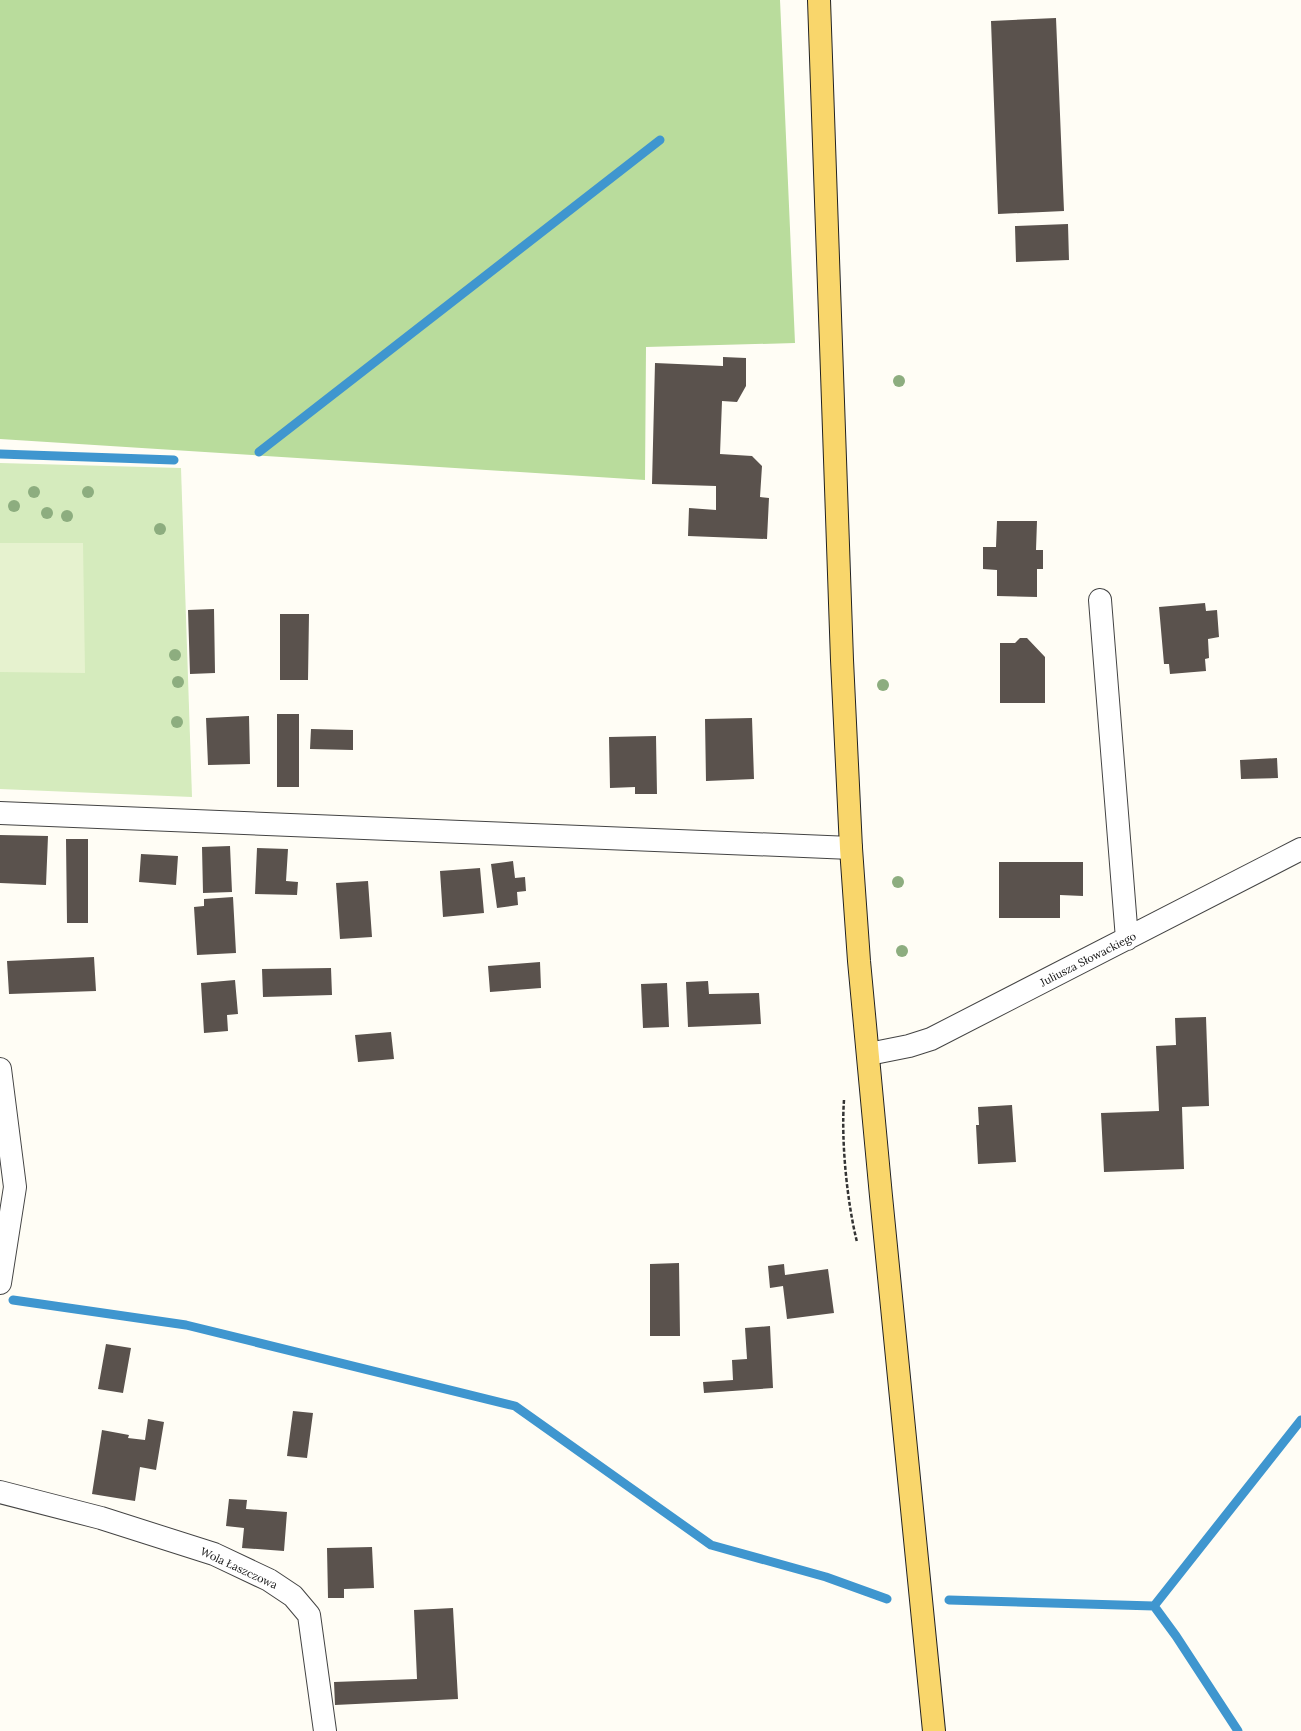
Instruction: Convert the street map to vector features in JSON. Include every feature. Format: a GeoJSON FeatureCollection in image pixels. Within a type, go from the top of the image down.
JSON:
{"type":"FeatureCollection","features":[{"type":"Feature","properties":{"kind":"main road"},"geometry":{"type":"LineString","coordinates":[[819,0],[842,660],[851,848],[860,961],[934,1731]]}},
{"type":"Feature","properties":{"kind":"street"},"geometry":{"type":"LineString","coordinates":[[1100,600],[1127,939]]}},
{"type":"Feature","properties":{"kind":"street"},"geometry":{"type":"LineString","coordinates":[[0,813],[851,848]]}},
{"type":"Feature","properties":{"kind":"street","name":"Juliusza Słowackiego"},"geometry":{"type":"LineString","coordinates":[[869,1054],[932,1039],[1301,849]]}},
{"type":"Feature","properties":{"kind":"street"},"geometry":{"type":"LineString","coordinates":[[0,1069],[16,1187],[0,1283]]}},
{"type":"Feature","properties":{"kind":"street","name":"Wola Łaszczowa"},"geometry":{"type":"LineString","coordinates":[[0,1492],[101,1518],[214,1554],[269,1580],[294,1596],[309,1616],[325,1731]]}},
{"type":"Feature","properties":{"kind":"green space"},"geometry":{"type":"Polygon","coordinates":[[[0,0],[780,0],[795,343],[646,347],[645,480],[0,439],[0,0]]]}},
{"type":"Feature","properties":{"kind":"green space"},"geometry":{"type":"Polygon","coordinates":[[[0,463],[181,468],[192,797],[0,789],[0,463]]]}},
{"type":"Feature","properties":{"kind":"green space"},"geometry":{"type":"Polygon","coordinates":[[[0,543],[83,543],[85,673],[0,672],[0,543]]]}},
{"type":"Feature","properties":{"kind":"building"},"geometry":{"type":"Polygon","coordinates":[[[1056,18],[1064,211],[998,214],[991,21],[1056,18]]]}},
{"type":"Feature","properties":{"kind":"building"},"geometry":{"type":"Polygon","coordinates":[[[1068,224],[1069,260],[1016,262],[1015,226],[1068,224]]]}},
{"type":"Feature","properties":{"kind":"building"},"geometry":{"type":"Polygon","coordinates":[[[723,357],[746,358],[746,386],[737,402],[722,401],[720,454],[752,456],[762,466],[760,497],[769,498],[767,539],[688,536],[689,508],[716,510],[716,486],[652,484],[655,363],[723,366],[723,357]]]}},
{"type":"Feature","properties":{"kind":"building"},"geometry":{"type":"Polygon","coordinates":[[[997,521],[1037,521],[1036,550],[1043,550],[1043,569],[1037,569],[1037,597],[997,596],[997,570],[983,569],[983,547],[996,547],[997,521]]]}},
{"type":"Feature","properties":{"kind":"building"},"geometry":{"type":"Polygon","coordinates":[[[1205,603],[1206,611],[1217,610],[1219,637],[1208,639],[1209,658],[1205,659],[1206,671],[1170,674],[1169,664],[1164,664],[1159,607],[1205,603]]]}},
{"type":"Feature","properties":{"kind":"building"},"geometry":{"type":"Polygon","coordinates":[[[214,609],[215,673],[190,674],[188,610],[214,609]]]}},
{"type":"Feature","properties":{"kind":"building"},"geometry":{"type":"Polygon","coordinates":[[[280,614],[309,614],[308,680],[280,680],[280,614]]]}},
{"type":"Feature","properties":{"kind":"building"},"geometry":{"type":"Polygon","coordinates":[[[1020,638],[1027,638],[1045,657],[1045,703],[1000,703],[1000,643],[1015,643],[1020,638]]]}},
{"type":"Feature","properties":{"kind":"building"},"geometry":{"type":"Polygon","coordinates":[[[277,714],[299,714],[299,787],[277,787],[277,714]]]}},
{"type":"Feature","properties":{"kind":"building"},"geometry":{"type":"Polygon","coordinates":[[[249,716],[250,764],[208,765],[206,718],[249,716]]]}},
{"type":"Feature","properties":{"kind":"building"},"geometry":{"type":"Polygon","coordinates":[[[752,718],[754,779],[706,781],[705,719],[752,718]]]}},
{"type":"Feature","properties":{"kind":"building"},"geometry":{"type":"Polygon","coordinates":[[[311,729],[353,730],[353,750],[310,749],[311,729]]]}},
{"type":"Feature","properties":{"kind":"building"},"geometry":{"type":"Polygon","coordinates":[[[656,736],[657,794],[635,794],[635,787],[610,788],[609,737],[656,736]]]}},
{"type":"Feature","properties":{"kind":"building"},"geometry":{"type":"Polygon","coordinates":[[[1277,758],[1278,778],[1241,779],[1240,760],[1277,758]]]}},
{"type":"Feature","properties":{"kind":"building"},"geometry":{"type":"Polygon","coordinates":[[[0,835],[48,836],[46,885],[0,883],[0,835]]]}},
{"type":"Feature","properties":{"kind":"building"},"geometry":{"type":"Polygon","coordinates":[[[66,839],[88,839],[88,923],[67,923],[66,839]]]}},
{"type":"Feature","properties":{"kind":"building"},"geometry":{"type":"Polygon","coordinates":[[[230,846],[232,892],[203,893],[202,847],[230,846]]]}},
{"type":"Feature","properties":{"kind":"building"},"geometry":{"type":"Polygon","coordinates":[[[257,848],[288,849],[286,881],[298,882],[297,895],[255,894],[257,848]]]}},
{"type":"Feature","properties":{"kind":"building"},"geometry":{"type":"Polygon","coordinates":[[[141,854],[178,856],[176,885],[139,882],[141,854]]]}},
{"type":"Feature","properties":{"kind":"building"},"geometry":{"type":"Polygon","coordinates":[[[513,861],[515,878],[525,877],[526,891],[517,892],[518,905],[497,908],[491,864],[513,861]]]}},
{"type":"Feature","properties":{"kind":"building"},"geometry":{"type":"Polygon","coordinates":[[[999,862],[1083,862],[1083,896],[1060,895],[1060,918],[999,918],[999,862]]]}},
{"type":"Feature","properties":{"kind":"building"},"geometry":{"type":"Polygon","coordinates":[[[480,868],[484,913],[443,917],[440,871],[480,868]]]}},
{"type":"Feature","properties":{"kind":"building"},"geometry":{"type":"Polygon","coordinates":[[[368,881],[372,937],[340,939],[336,883],[368,881]]]}},
{"type":"Feature","properties":{"kind":"building"},"geometry":{"type":"Polygon","coordinates":[[[233,897],[236,953],[197,955],[194,907],[204,906],[204,899],[233,897]]]}},
{"type":"Feature","properties":{"kind":"building"},"geometry":{"type":"Polygon","coordinates":[[[94,957],[96,991],[9,994],[7,961],[94,957]]]}},
{"type":"Feature","properties":{"kind":"building"},"geometry":{"type":"Polygon","coordinates":[[[540,962],[541,988],[490,992],[488,966],[540,962]]]}},
{"type":"Feature","properties":{"kind":"building"},"geometry":{"type":"Polygon","coordinates":[[[331,968],[332,995],[263,997],[262,969],[331,968]]]}},
{"type":"Feature","properties":{"kind":"building"},"geometry":{"type":"Polygon","coordinates":[[[235,980],[238,1014],[227,1015],[228,1031],[204,1033],[201,983],[235,980]]]}},
{"type":"Feature","properties":{"kind":"building"},"geometry":{"type":"Polygon","coordinates":[[[708,981],[709,994],[759,993],[761,1024],[688,1027],[686,982],[708,981]]]}},
{"type":"Feature","properties":{"kind":"building"},"geometry":{"type":"Polygon","coordinates":[[[667,983],[669,1027],[643,1028],[641,984],[667,983]]]}},
{"type":"Feature","properties":{"kind":"building"},"geometry":{"type":"Polygon","coordinates":[[[1206,1017],[1209,1106],[1182,1107],[1184,1169],[1104,1172],[1101,1113],[1159,1111],[1156,1046],[1176,1045],[1175,1018],[1206,1017]]]}},
{"type":"Feature","properties":{"kind":"building"},"geometry":{"type":"Polygon","coordinates":[[[391,1032],[394,1059],[358,1062],[355,1035],[391,1032]]]}},
{"type":"Feature","properties":{"kind":"building"},"geometry":{"type":"Polygon","coordinates":[[[1012,1105],[1016,1162],[978,1164],[976,1125],[979,1125],[978,1107],[1012,1105]]]}},
{"type":"Feature","properties":{"kind":"building"},"geometry":{"type":"Polygon","coordinates":[[[679,1263],[680,1336],[650,1336],[650,1264],[679,1263]]]}},
{"type":"Feature","properties":{"kind":"building"},"geometry":{"type":"Polygon","coordinates":[[[784,1264],[785,1275],[828,1269],[834,1313],[787,1319],[783,1286],[770,1288],[768,1266],[784,1264]]]}},
{"type":"Feature","properties":{"kind":"building"},"geometry":{"type":"Polygon","coordinates":[[[770,1326],[773,1388],[704,1393],[703,1382],[733,1380],[732,1360],[747,1359],[745,1328],[770,1326]]]}},
{"type":"Feature","properties":{"kind":"building"},"geometry":{"type":"Polygon","coordinates":[[[106,1344],[131,1348],[123,1393],[98,1389],[106,1344]]]}},
{"type":"Feature","properties":{"kind":"building"},"geometry":{"type":"Polygon","coordinates":[[[293,1411],[313,1413],[307,1458],[287,1456],[293,1411]]]}},
{"type":"Feature","properties":{"kind":"building"},"geometry":{"type":"Polygon","coordinates":[[[148,1419],[164,1422],[156,1470],[140,1467],[135,1501],[92,1494],[102,1430],[129,1435],[128,1438],[145,1440],[148,1419]]]}},
{"type":"Feature","properties":{"kind":"building"},"geometry":{"type":"Polygon","coordinates":[[[229,1499],[247,1500],[246,1509],[287,1512],[284,1551],[242,1548],[244,1528],[226,1526],[229,1499]]]}},
{"type":"Feature","properties":{"kind":"building"},"geometry":{"type":"Polygon","coordinates":[[[372,1547],[374,1588],[344,1589],[344,1598],[328,1598],[327,1548],[372,1547]]]}},
{"type":"Feature","properties":{"kind":"building"},"geometry":{"type":"Polygon","coordinates":[[[453,1608],[458,1699],[335,1705],[334,1682],[417,1679],[414,1610],[453,1608]]]}},
{"type":"Feature","properties":{"kind":"waterway"},"geometry":{"type":"LineString","coordinates":[[259,452],[660,140]]}},
{"type":"Feature","properties":{"kind":"waterway"},"geometry":{"type":"LineString","coordinates":[[0,454],[174,460]]}},
{"type":"Feature","properties":{"kind":"waterway"},"geometry":{"type":"LineString","coordinates":[[13,1300],[186,1325],[515,1406],[711,1545],[826,1577],[887,1599]]}},
{"type":"Feature","properties":{"kind":"waterway"},"geometry":{"type":"LineString","coordinates":[[1154,1606],[1301,1420]]}},
{"type":"Feature","properties":{"kind":"waterway"},"geometry":{"type":"LineString","coordinates":[[949,1600],[1154,1606],[1176,1636],[1238,1731]]}}]}
